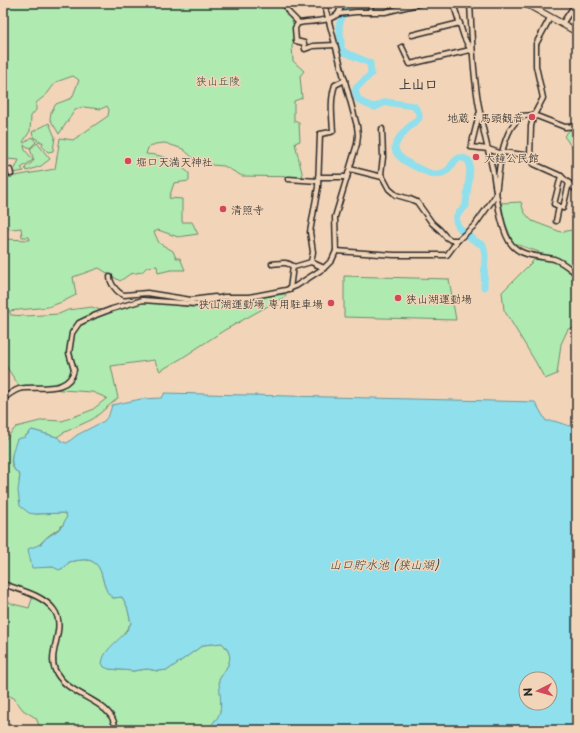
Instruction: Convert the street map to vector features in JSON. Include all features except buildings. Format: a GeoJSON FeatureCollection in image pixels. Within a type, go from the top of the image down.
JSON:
{"type":"FeatureCollection","features":[{"type":"Feature","properties":{"kind":"main road"},"geometry":{"type":"LineString","coordinates":[[525,3],[577,32]]}},
{"type":"Feature","properties":{"kind":"street"},"geometry":{"type":"LineString","coordinates":[[284,3],[289,13],[298,23]]}},
{"type":"Feature","properties":{"kind":"street"},"geometry":{"type":"LineString","coordinates":[[3,399],[11,392],[18,389],[52,388],[69,379],[74,370],[69,353],[72,333],[76,326],[82,321],[112,309],[143,300],[192,304],[230,296],[249,297],[290,289],[324,268],[332,260],[336,251],[335,216],[350,169],[358,135],[324,3]]}},
{"type":"Feature","properties":{"kind":"street"},"geometry":{"type":"LineString","coordinates":[[339,14],[342,3]]}},
{"type":"Feature","properties":{"kind":"street"},"geometry":{"type":"LineString","coordinates":[[370,12],[371,3]]}},
{"type":"Feature","properties":{"kind":"street"},"geometry":{"type":"LineString","coordinates":[[298,23],[328,18],[345,13],[385,12],[422,3]]}},
{"type":"Feature","properties":{"kind":"street"},"geometry":{"type":"LineString","coordinates":[[453,3],[471,51]]}},
{"type":"Feature","properties":{"kind":"street"},"geometry":{"type":"LineString","coordinates":[[470,3],[471,51],[479,112],[505,232],[512,246],[523,253],[558,261],[577,274]]}},
{"type":"Feature","properties":{"kind":"street"},"geometry":{"type":"LineString","coordinates":[[562,24],[576,3]]}},
{"type":"Feature","properties":{"kind":"street"},"geometry":{"type":"LineString","coordinates":[[550,18],[536,44],[536,66],[542,98],[534,115],[531,126],[530,156],[534,164],[561,176],[577,191]]}},
{"type":"Feature","properties":{"kind":"street"},"geometry":{"type":"LineString","coordinates":[[298,23],[295,28],[296,41],[304,43],[305,49],[313,46],[335,45]]}},
{"type":"Feature","properties":{"kind":"street"},"geometry":{"type":"LineString","coordinates":[[412,35],[460,23]]}},
{"type":"Feature","properties":{"kind":"street"},"geometry":{"type":"LineString","coordinates":[[402,47],[410,64],[471,51]]}},
{"type":"Feature","properties":{"kind":"street"},"geometry":{"type":"LineString","coordinates":[[311,262],[313,252],[310,232],[318,179],[320,134],[333,131],[331,109],[333,89],[335,85],[345,80]]}},
{"type":"Feature","properties":{"kind":"street"},"geometry":{"type":"LineString","coordinates":[[479,112],[471,147],[488,149],[502,153],[530,156]]}},
{"type":"Feature","properties":{"kind":"street"},"geometry":{"type":"LineString","coordinates":[[336,251],[394,255],[447,255],[458,240],[470,231],[491,204],[496,194],[502,153],[511,128],[521,116],[534,115],[565,127],[577,126]]}},
{"type":"Feature","properties":{"kind":"street"},"geometry":{"type":"LineString","coordinates":[[382,129],[383,157],[381,174],[389,189],[396,195],[417,202],[432,223],[446,236],[451,240],[458,240]]}},
{"type":"Feature","properties":{"kind":"street"},"geometry":{"type":"LineString","coordinates":[[3,169],[10,170],[11,174]]}},
{"type":"Feature","properties":{"kind":"street"},"geometry":{"type":"LineString","coordinates":[[350,169],[382,177]]}},
{"type":"Feature","properties":{"kind":"street"},"geometry":{"type":"LineString","coordinates":[[561,176],[554,204],[559,207],[563,208],[569,183]]}},
{"type":"Feature","properties":{"kind":"street"},"geometry":{"type":"LineString","coordinates":[[288,179],[347,177]]}},
{"type":"Feature","properties":{"kind":"street"},"geometry":{"type":"LineString","coordinates":[[556,220],[559,207]]}},
{"type":"Feature","properties":{"kind":"street"},"geometry":{"type":"LineString","coordinates":[[272,264],[284,262],[293,266],[311,262],[324,268]]}},
{"type":"Feature","properties":{"kind":"street"},"geometry":{"type":"LineString","coordinates":[[290,289],[293,266]]}},
{"type":"Feature","properties":{"kind":"street"},"geometry":{"type":"LineString","coordinates":[[110,276],[115,288],[124,295],[147,293],[186,300],[215,297],[217,299]]}},
{"type":"Feature","properties":{"kind":"street"},"geometry":{"type":"LineString","coordinates":[[3,584],[33,594],[52,607],[56,612],[58,625],[53,656],[54,669],[71,687],[107,710],[113,720],[116,730]]}},
{"type":"Feature","properties":{"kind":"green space","name":"狭山丘陵"},"geometry":{"type":"Polygon","coordinates":[[[3,3],[272,3],[278,4],[284,8],[294,27],[294,41],[292,46],[293,61],[304,71],[300,76],[302,98],[294,101],[294,121],[299,123],[300,141],[295,143],[303,177],[242,176],[224,166],[200,164],[183,149],[165,143],[155,144],[148,148],[146,154],[169,159],[189,173],[189,181],[174,183],[169,198],[182,199],[182,222],[192,222],[198,234],[178,237],[158,230],[154,232],[159,243],[173,251],[176,258],[180,258],[185,270],[171,270],[158,273],[157,266],[147,267],[142,272],[130,274],[120,281],[99,268],[73,277],[76,295],[62,302],[48,307],[9,311],[11,315],[26,316],[59,314],[68,310],[92,307],[100,310],[126,304],[149,301],[191,307],[285,294],[286,296],[223,331],[160,371],[154,360],[111,366],[118,398],[93,419],[57,437],[32,430],[17,445],[12,458],[14,469],[20,475],[19,481],[35,514],[65,513],[67,516],[66,520],[61,526],[37,546],[42,567],[61,569],[69,562],[78,560],[88,560],[94,562],[98,566],[108,593],[113,598],[122,597],[127,606],[131,623],[124,633],[109,669],[133,671],[147,669],[158,671],[168,670],[203,645],[222,643],[227,648],[230,658],[229,662],[219,680],[221,708],[218,717],[211,725],[209,730],[41,730],[36,718],[23,710],[14,698],[3,693],[3,599],[13,604],[29,608],[33,596],[3,583],[3,442],[16,427],[44,420],[62,421],[92,410],[107,398],[92,392],[61,390],[36,386],[19,386],[6,366],[3,367],[3,239],[30,240],[29,237],[22,237],[21,228],[3,228],[3,178],[55,169],[60,138],[73,140],[108,116],[109,110],[107,106],[101,109],[83,107],[75,110],[59,134],[50,119],[51,112],[56,104],[72,98],[79,80],[73,76],[56,82],[47,94],[36,103],[36,110],[31,116],[30,131],[23,142],[24,143],[32,137],[36,142],[30,148],[24,145],[25,150],[33,160],[21,168],[24,171],[13,173],[19,160],[7,159],[3,168],[3,3]]]}},
{"type":"Feature","properties":{"kind":"green space"},"geometry":{"type":"Polygon","coordinates":[[[49,123],[55,137],[53,151],[48,152],[42,146],[43,142],[40,142],[40,140],[38,142],[37,139],[34,138],[32,132],[49,123]]]}},
{"type":"Feature","properties":{"kind":"green space"},"geometry":{"type":"Polygon","coordinates":[[[577,129],[577,155],[564,136],[570,130],[577,129]]]}},
{"type":"Feature","properties":{"kind":"green space"},"geometry":{"type":"Polygon","coordinates":[[[37,143],[50,159],[41,166],[27,171],[25,168],[34,160],[30,149],[37,143]]]}},
{"type":"Feature","properties":{"kind":"green space"},"geometry":{"type":"Polygon","coordinates":[[[521,202],[524,212],[532,221],[561,232],[577,229],[577,328],[568,329],[561,344],[557,374],[545,379],[504,310],[502,292],[534,260],[539,252],[513,243],[505,222],[501,203],[521,202]]]}},
{"type":"Feature","properties":{"kind":"green space","name":"狭山湖運動場"},"geometry":{"type":"Polygon","coordinates":[[[344,276],[449,279],[456,320],[344,317],[344,276]]]}},
{"type":"Feature","properties":{"kind":"water","name":"山口貯水池 (狭山湖)"},"geometry":{"type":"Polygon","coordinates":[[[164,393],[535,402],[546,421],[554,421],[573,427],[577,434],[577,730],[295,730],[288,725],[282,730],[209,730],[211,725],[217,719],[221,708],[219,680],[230,658],[227,648],[222,643],[203,645],[168,670],[158,671],[147,669],[133,671],[109,669],[104,667],[102,663],[110,647],[124,634],[131,623],[127,606],[122,597],[113,598],[109,594],[101,571],[94,562],[81,560],[69,562],[65,567],[59,570],[53,567],[32,568],[28,549],[41,544],[46,538],[57,531],[63,525],[67,516],[65,513],[29,513],[20,506],[18,491],[20,475],[13,467],[12,454],[17,439],[25,437],[32,430],[57,437],[63,442],[67,443],[77,435],[104,421],[109,415],[112,405],[141,399],[161,398],[164,393]]]}},
{"type":"Feature","properties":{"kind":"waterway"},"geometry":{"type":"LineString","coordinates":[[348,3],[339,25],[341,48],[344,52],[370,63],[371,74],[356,88],[358,99],[375,107],[386,102],[414,106],[419,113],[419,118],[403,133],[398,140],[395,149],[397,154],[408,163],[432,174],[440,174],[448,170],[458,158],[469,161],[470,172],[466,206],[461,210],[456,219],[462,230],[475,241],[483,245],[485,254],[484,287]]}},
{"type":"Feature","properties":{"kind":"place","name":"地蔵・馬頭観音"},"geometry":{"type":"Point","coordinates":[532,117]}},
{"type":"Feature","properties":{"kind":"place","name":"大鐘公民館"},"geometry":{"type":"Point","coordinates":[476,157]}},
{"type":"Feature","properties":{"kind":"place","name":"堀口天満天神社"},"geometry":{"type":"Point","coordinates":[128,161]}},
{"type":"Feature","properties":{"kind":"place","name":"清照寺"},"geometry":{"type":"Point","coordinates":[223,209]}},
{"type":"Feature","properties":{"kind":"place","name":"狭山湖運動場"},"geometry":{"type":"Point","coordinates":[398,298]}},
{"type":"Feature","properties":{"kind":"place","name":"狭山湖運動場 専用駐車場"},"geometry":{"type":"Point","coordinates":[331,303]}},
{"type":"Feature","properties":{"kind":"district","name":"上山口"},"geometry":{"type":"Point","coordinates":[418,83]}}]}
